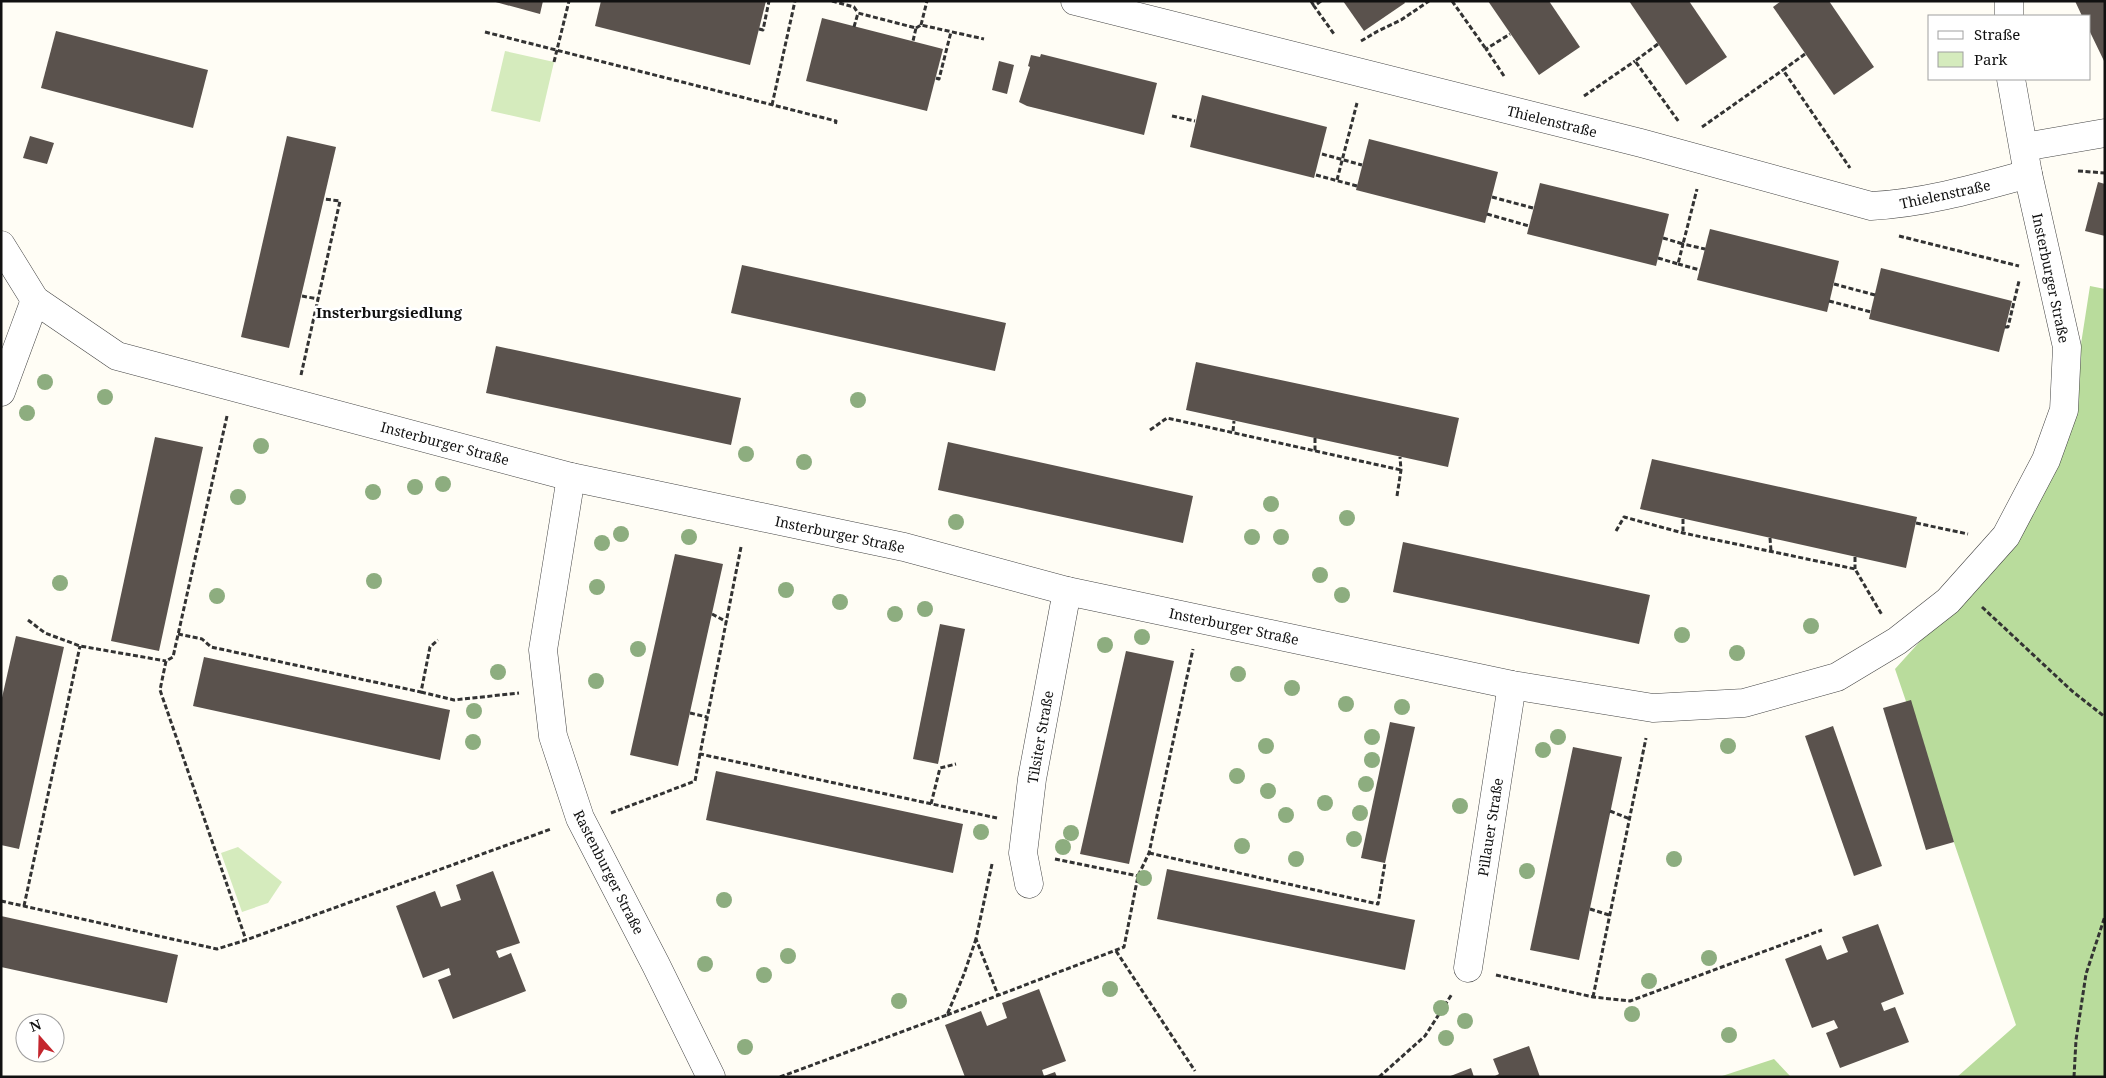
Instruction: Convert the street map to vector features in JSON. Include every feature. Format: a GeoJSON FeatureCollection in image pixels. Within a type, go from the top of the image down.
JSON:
{"type":"FeatureCollection","features":[{"type":"Feature","properties":{"kind":"street","name":"Thielenstraße"},"geometry":{"type":"LineString","coordinates":[[1075,1],[1640,144],[1872,206],[1900,204],[1958,194],[2028,174]]}},
{"type":"Feature","properties":{"kind":"street"},"geometry":{"type":"LineString","coordinates":[[2009,15],[2010,1]]}},
{"type":"Feature","properties":{"kind":"street","name":"Insterburger Straße"},"geometry":{"type":"LineString","coordinates":[[1,245],[35,300],[117,356],[571,478],[904,547],[1067,591],[1512,685],[1652,708],[1744,703],[1837,677],[1897,641],[1948,601],[2006,536],[2046,460],[2064,410],[2067,347],[2028,174],[2011,80]]}},
{"type":"Feature","properties":{"kind":"street"},"geometry":{"type":"LineString","coordinates":[[2024,147],[2104,132]]}},
{"type":"Feature","properties":{"kind":"street"},"geometry":{"type":"LineString","coordinates":[[1,392],[10,339],[35,300]]}},
{"type":"Feature","properties":{"kind":"street","name":"Rastenburger Straße"},"geometry":{"type":"LineString","coordinates":[[571,478],[543,650],[553,736],[656,965],[711,1077]]}},
{"type":"Feature","properties":{"kind":"street","name":"Tilsiter Straße"},"geometry":{"type":"LineString","coordinates":[[1029,884],[1023,852],[1032,780],[1067,591]]}},
{"type":"Feature","properties":{"kind":"street","name":"Pillauer Straße"},"geometry":{"type":"LineString","coordinates":[[1468,968],[1512,685]]}},
{"type":"Feature","properties":{"kind":"path"},"geometry":{"type":"LineString","coordinates":[[554,62],[570,1]]}},
{"type":"Feature","properties":{"kind":"path"},"geometry":{"type":"LineString","coordinates":[[759,29],[763,30],[769,1]]}},
{"type":"Feature","properties":{"kind":"path"},"geometry":{"type":"LineString","coordinates":[[772,105],[795,1]]}},
{"type":"Feature","properties":{"kind":"path"},"geometry":{"type":"LineString","coordinates":[[832,1],[854,7],[858,13],[916,28]]}},
{"type":"Feature","properties":{"kind":"path"},"geometry":{"type":"LineString","coordinates":[[854,7],[855,1]]}},
{"type":"Feature","properties":{"kind":"path"},"geometry":{"type":"LineString","coordinates":[[913,41],[916,28],[920,25],[928,1]]}},
{"type":"Feature","properties":{"kind":"path"},"geometry":{"type":"LineString","coordinates":[[1311,1],[1335,36]]}},
{"type":"Feature","properties":{"kind":"path"},"geometry":{"type":"LineString","coordinates":[[1314,6],[1321,1]]}},
{"type":"Feature","properties":{"kind":"path"},"geometry":{"type":"LineString","coordinates":[[1354,46],[1378,30],[1401,20],[1429,1]]}},
{"type":"Feature","properties":{"kind":"path"},"geometry":{"type":"LineString","coordinates":[[1452,1],[1506,80]]}},
{"type":"Feature","properties":{"kind":"path"},"geometry":{"type":"LineString","coordinates":[[854,27],[858,13]]}},
{"type":"Feature","properties":{"kind":"path"},"geometry":{"type":"LineString","coordinates":[[920,25],[984,39]]}},
{"type":"Feature","properties":{"kind":"path"},"geometry":{"type":"LineString","coordinates":[[484,32],[836,121],[835,126]]}},
{"type":"Feature","properties":{"kind":"path"},"geometry":{"type":"LineString","coordinates":[[936,78],[939,79],[951,32]]}},
{"type":"Feature","properties":{"kind":"path"},"geometry":{"type":"LineString","coordinates":[[1486,50],[1510,34]]}},
{"type":"Feature","properties":{"kind":"path"},"geometry":{"type":"LineString","coordinates":[[1582,98],[1658,44]]}},
{"type":"Feature","properties":{"kind":"path"},"geometry":{"type":"LineString","coordinates":[[1697,131],[1805,54]]}},
{"type":"Feature","properties":{"kind":"path"},"geometry":{"type":"LineString","coordinates":[[1635,61],[1684,129]]}},
{"type":"Feature","properties":{"kind":"path"},"geometry":{"type":"LineString","coordinates":[[1783,70],[1855,175]]}},
{"type":"Feature","properties":{"kind":"path"},"geometry":{"type":"LineString","coordinates":[[1337,180],[1358,100]]}},
{"type":"Feature","properties":{"kind":"path"},"geometry":{"type":"LineString","coordinates":[[1172,116],[1195,121]]}},
{"type":"Feature","properties":{"kind":"path"},"geometry":{"type":"LineString","coordinates":[[1322,154],[1362,165]]}},
{"type":"Feature","properties":{"kind":"path"},"geometry":{"type":"LineString","coordinates":[[1316,175],[1357,186]]}},
{"type":"Feature","properties":{"kind":"path"},"geometry":{"type":"LineString","coordinates":[[1678,264],[1698,186]]}},
{"type":"Feature","properties":{"kind":"path"},"geometry":{"type":"LineString","coordinates":[[1492,197],[1533,208]]}},
{"type":"Feature","properties":{"kind":"path"},"geometry":{"type":"LineString","coordinates":[[299,383],[340,201],[324,199]]}},
{"type":"Feature","properties":{"kind":"path"},"geometry":{"type":"LineString","coordinates":[[1487,214],[1529,226]]}},
{"type":"Feature","properties":{"kind":"path"},"geometry":{"type":"LineString","coordinates":[[1894,235],[2023,267]]}},
{"type":"Feature","properties":{"kind":"path"},"geometry":{"type":"LineString","coordinates":[[1663,238],[1705,249]]}},
{"type":"Feature","properties":{"kind":"path"},"geometry":{"type":"LineString","coordinates":[[1658,258],[1700,270]]}},
{"type":"Feature","properties":{"kind":"path"},"geometry":{"type":"LineString","coordinates":[[2005,326],[2008,327],[2021,276]]}},
{"type":"Feature","properties":{"kind":"path"},"geometry":{"type":"LineString","coordinates":[[1834,284],[1875,295]]}},
{"type":"Feature","properties":{"kind":"path"},"geometry":{"type":"LineString","coordinates":[[302,296],[318,299]]}},
{"type":"Feature","properties":{"kind":"path"},"geometry":{"type":"LineString","coordinates":[[1830,301],[1871,312]]}},
{"type":"Feature","properties":{"kind":"path"},"geometry":{"type":"LineString","coordinates":[[28,620],[45,633],[80,646],[166,661],[174,657],[234,387]]}},
{"type":"Feature","properties":{"kind":"path"},"geometry":{"type":"LineString","coordinates":[[1150,430],[1167,418],[1233,431],[1401,470]]}},
{"type":"Feature","properties":{"kind":"path"},"geometry":{"type":"LineString","coordinates":[[1233,431],[1234,421]]}},
{"type":"Feature","properties":{"kind":"path"},"geometry":{"type":"LineString","coordinates":[[1314,438],[1315,451]]}},
{"type":"Feature","properties":{"kind":"path"},"geometry":{"type":"LineString","coordinates":[[1397,496],[1401,470],[1400,457]]}},
{"type":"Feature","properties":{"kind":"path"},"geometry":{"type":"LineString","coordinates":[[1616,531],[1624,516],[1683,534],[1855,569]]}},
{"type":"Feature","properties":{"kind":"path"},"geometry":{"type":"LineString","coordinates":[[1683,519],[1683,534]]}},
{"type":"Feature","properties":{"kind":"path"},"geometry":{"type":"LineString","coordinates":[[1916,523],[1974,535]]}},
{"type":"Feature","properties":{"kind":"path"},"geometry":{"type":"LineString","coordinates":[[1770,538],[1771,551]]}},
{"type":"Feature","properties":{"kind":"path"},"geometry":{"type":"LineString","coordinates":[[1,902],[217,949],[695,781],[741,547]]}},
{"type":"Feature","properties":{"kind":"path"},"geometry":{"type":"LineString","coordinates":[[1855,557],[1855,569],[1884,620]]}},
{"type":"Feature","properties":{"kind":"path"},"geometry":{"type":"LineString","coordinates":[[1978,603],[2072,691],[2105,717]]}},
{"type":"Feature","properties":{"kind":"path"},"geometry":{"type":"LineString","coordinates":[[712,614],[727,622]]}},
{"type":"Feature","properties":{"kind":"path"},"geometry":{"type":"LineString","coordinates":[[780,1077],[1124,947],[1138,876],[1148,853],[1200,619]]}},
{"type":"Feature","properties":{"kind":"path"},"geometry":{"type":"LineString","coordinates":[[178,634],[202,639],[211,646],[454,700],[548,690]]}},
{"type":"Feature","properties":{"kind":"path"},"geometry":{"type":"LineString","coordinates":[[421,692],[430,647],[438,640]]}},
{"type":"Feature","properties":{"kind":"path"},"geometry":{"type":"LineString","coordinates":[[24,906],[80,646]]}},
{"type":"Feature","properties":{"kind":"path"},"geometry":{"type":"LineString","coordinates":[[166,661],[160,690],[246,940]]}},
{"type":"Feature","properties":{"kind":"path"},"geometry":{"type":"LineString","coordinates":[[1592,997],[1652,708]]}},
{"type":"Feature","properties":{"kind":"path"},"geometry":{"type":"LineString","coordinates":[[690,713],[707,717]]}},
{"type":"Feature","properties":{"kind":"path"},"geometry":{"type":"LineString","coordinates":[[700,754],[995,818]]}},
{"type":"Feature","properties":{"kind":"path"},"geometry":{"type":"LineString","coordinates":[[931,804],[940,768],[956,764]]}},
{"type":"Feature","properties":{"kind":"path"},"geometry":{"type":"LineString","coordinates":[[1610,811],[1630,819]]}},
{"type":"Feature","properties":{"kind":"path"},"geometry":{"type":"LineString","coordinates":[[947,1015],[976,939],[996,845],[1138,876]]}},
{"type":"Feature","properties":{"kind":"path"},"geometry":{"type":"LineString","coordinates":[[1148,853],[1378,904],[1386,863]]}},
{"type":"Feature","properties":{"kind":"path"},"geometry":{"type":"LineString","coordinates":[[1590,909],[1609,915]]}},
{"type":"Feature","properties":{"kind":"path"},"geometry":{"type":"LineString","coordinates":[[2074,1077],[2076,1040],[2086,974],[2105,916]]}},
{"type":"Feature","properties":{"kind":"path"},"geometry":{"type":"LineString","coordinates":[[1379,1077],[1425,1036],[1468,968],[1592,997],[1630,1002],[1822,930]]}},
{"type":"Feature","properties":{"kind":"path"},"geometry":{"type":"LineString","coordinates":[[976,939],[998,995]]}},
{"type":"Feature","properties":{"kind":"path"},"geometry":{"type":"LineString","coordinates":[[1116,951],[1195,1071]]}},
{"type":"Feature","properties":{"kind":"green space"},"geometry":{"type":"Polygon","coordinates":[[[505,51],[554,62],[540,122],[491,111],[505,51]]]}},
{"type":"Feature","properties":{"kind":"green space"},"geometry":{"type":"Polygon","coordinates":[[[2090,286],[2105,289],[2105,1077],[1957,1077],[2016,1025],[1895,669],[2008,544],[2069,421],[2090,286]]]}},
{"type":"Feature","properties":{"kind":"green space"},"geometry":{"type":"Polygon","coordinates":[[[238,847],[282,882],[268,903],[242,912],[221,853],[238,847]]]}},
{"type":"Feature","properties":{"kind":"green space"},"geometry":{"type":"Polygon","coordinates":[[[1774,1059],[1791,1077],[1719,1077],[1774,1059]]]}},
{"type":"Feature","properties":{"kind":"building"},"geometry":{"type":"Polygon","coordinates":[[[492,1],[543,1],[540,14],[492,1]]]}},
{"type":"Feature","properties":{"kind":"building"},"geometry":{"type":"Polygon","coordinates":[[[601,1],[766,1],[750,65],[595,26],[601,1]]]}},
{"type":"Feature","properties":{"kind":"building"},"geometry":{"type":"Polygon","coordinates":[[[1343,1],[1404,1],[1405,3],[1364,31],[1343,1]]]}},
{"type":"Feature","properties":{"kind":"building"},"geometry":{"type":"Polygon","coordinates":[[[1488,1],[1549,1],[1580,47],[1539,75],[1488,1]]]}},
{"type":"Feature","properties":{"kind":"building"},"geometry":{"type":"Polygon","coordinates":[[[1629,1],[1689,1],[1727,57],[1686,85],[1629,1]]]}},
{"type":"Feature","properties":{"kind":"building"},"geometry":{"type":"Polygon","coordinates":[[[1781,1],[1829,1],[1874,67],[1834,95],[1773,7],[1781,1]]]}},
{"type":"Feature","properties":{"kind":"building"},"geometry":{"type":"Polygon","coordinates":[[[2075,1],[2105,1],[2105,63],[2091,34],[2091,15],[2082,15],[2075,1]]]}},
{"type":"Feature","properties":{"kind":"building"},"geometry":{"type":"Polygon","coordinates":[[[822,18],[943,49],[927,111],[806,81],[822,18]]]}},
{"type":"Feature","properties":{"kind":"building"},"geometry":{"type":"Polygon","coordinates":[[[56,31],[208,70],[193,128],[41,88],[56,31]]]}},
{"type":"Feature","properties":{"kind":"building"},"geometry":{"type":"Polygon","coordinates":[[[1041,54],[1157,83],[1144,135],[1027,106],[1019,102],[1030,67],[1028,66],[1031,55],[1040,57],[1041,54]]]}},
{"type":"Feature","properties":{"kind":"building"},"geometry":{"type":"Polygon","coordinates":[[[999,61],[1014,65],[1007,94],[992,90],[999,61]]]}},
{"type":"Feature","properties":{"kind":"building"},"geometry":{"type":"Polygon","coordinates":[[[1202,95],[1327,127],[1314,178],[1190,147],[1202,95]]]}},
{"type":"Feature","properties":{"kind":"building"},"geometry":{"type":"Polygon","coordinates":[[[30,136],[54,143],[47,164],[23,158],[30,136]]]}},
{"type":"Feature","properties":{"kind":"building"},"geometry":{"type":"Polygon","coordinates":[[[287,136],[336,147],[289,348],[241,337],[287,136]]]}},
{"type":"Feature","properties":{"kind":"building"},"geometry":{"type":"Polygon","coordinates":[[[1369,139],[1498,172],[1485,223],[1356,190],[1369,139]]]}},
{"type":"Feature","properties":{"kind":"building"},"geometry":{"type":"Polygon","coordinates":[[[2098,182],[2105,184],[2105,236],[2085,231],[2098,182]]]}},
{"type":"Feature","properties":{"kind":"building"},"geometry":{"type":"Polygon","coordinates":[[[1540,183],[1669,214],[1656,266],[1527,234],[1540,183]]]}},
{"type":"Feature","properties":{"kind":"building"},"geometry":{"type":"Polygon","coordinates":[[[1710,229],[1839,261],[1827,312],[1697,280],[1710,229]]]}},
{"type":"Feature","properties":{"kind":"building"},"geometry":{"type":"Polygon","coordinates":[[[742,265],[1006,323],[995,371],[731,313],[742,265]]]}},
{"type":"Feature","properties":{"kind":"building"},"geometry":{"type":"Polygon","coordinates":[[[1881,268],[2012,301],[1999,352],[1869,319],[1881,268]]]}},
{"type":"Feature","properties":{"kind":"building"},"geometry":{"type":"Polygon","coordinates":[[[496,346],[741,398],[731,445],[486,393],[496,346]]]}},
{"type":"Feature","properties":{"kind":"building"},"geometry":{"type":"Polygon","coordinates":[[[1196,362],[1459,418],[1448,467],[1186,410],[1196,362]]]}},
{"type":"Feature","properties":{"kind":"building"},"geometry":{"type":"Polygon","coordinates":[[[155,437],[203,447],[159,651],[111,641],[155,437]]]}},
{"type":"Feature","properties":{"kind":"building"},"geometry":{"type":"Polygon","coordinates":[[[948,442],[1193,496],[1183,543],[938,490],[948,442]]]}},
{"type":"Feature","properties":{"kind":"building"},"geometry":{"type":"Polygon","coordinates":[[[1652,459],[1917,517],[1906,568],[1640,509],[1652,459]]]}},
{"type":"Feature","properties":{"kind":"building"},"geometry":{"type":"Polygon","coordinates":[[[1403,542],[1650,595],[1639,644],[1393,592],[1403,542]]]}},
{"type":"Feature","properties":{"kind":"building"},"geometry":{"type":"Polygon","coordinates":[[[675,554],[723,564],[678,766],[630,755],[675,554]]]}},
{"type":"Feature","properties":{"kind":"building"},"geometry":{"type":"Polygon","coordinates":[[[940,624],[965,629],[938,764],[913,759],[940,624]]]}},
{"type":"Feature","properties":{"kind":"building"},"geometry":{"type":"Polygon","coordinates":[[[16,636],[64,647],[19,849],[1,845],[1,702],[16,636]]]}},
{"type":"Feature","properties":{"kind":"building"},"geometry":{"type":"Polygon","coordinates":[[[1126,651],[1174,661],[1129,864],[1080,854],[1126,651]]]}},
{"type":"Feature","properties":{"kind":"building"},"geometry":{"type":"Polygon","coordinates":[[[204,657],[450,710],[440,760],[193,706],[204,657]]]}},
{"type":"Feature","properties":{"kind":"building"},"geometry":{"type":"Polygon","coordinates":[[[1911,700],[1954,842],[1926,850],[1883,708],[1911,700]]]}},
{"type":"Feature","properties":{"kind":"building"},"geometry":{"type":"Polygon","coordinates":[[[1390,722],[1415,727],[1385,863],[1361,858],[1390,722]]]}},
{"type":"Feature","properties":{"kind":"building"},"geometry":{"type":"Polygon","coordinates":[[[1833,726],[1882,866],[1854,876],[1805,736],[1833,726]]]}},
{"type":"Feature","properties":{"kind":"building"},"geometry":{"type":"Polygon","coordinates":[[[1573,747],[1622,757],[1579,960],[1530,950],[1573,747]]]}},
{"type":"Feature","properties":{"kind":"building"},"geometry":{"type":"Polygon","coordinates":[[[716,771],[963,824],[953,873],[706,820],[716,771]]]}},
{"type":"Feature","properties":{"kind":"building"},"geometry":{"type":"Polygon","coordinates":[[[1167,869],[1415,920],[1405,970],[1157,919],[1167,869]]]}},
{"type":"Feature","properties":{"kind":"building"},"geometry":{"type":"Polygon","coordinates":[[[493,871],[520,943],[496,951],[499,958],[511,953],[526,991],[453,1019],[438,980],[451,975],[449,968],[423,978],[396,906],[435,891],[441,907],[461,900],[456,885],[493,871]]]}},
{"type":"Feature","properties":{"kind":"building"},"geometry":{"type":"Polygon","coordinates":[[[1,916],[178,955],[167,1003],[1,967],[1,916]]]}},
{"type":"Feature","properties":{"kind":"building"},"geometry":{"type":"Polygon","coordinates":[[[1878,924],[1904,994],[1881,1003],[1884,1011],[1895,1007],[1909,1042],[1840,1068],[1826,1033],[1838,1028],[1834,1020],[1812,1028],[1785,959],[1821,945],[1827,960],[1848,952],[1842,937],[1878,924]]]}},
{"type":"Feature","properties":{"kind":"building"},"geometry":{"type":"Polygon","coordinates":[[[1039,989],[1066,1061],[1042,1070],[1044,1076],[1055,1072],[1057,1077],[965,1077],[945,1025],[981,1011],[987,1026],[1007,1018],[1002,1003],[1039,989]]]}},
{"type":"Feature","properties":{"kind":"building"},"geometry":{"type":"Polygon","coordinates":[[[1529,1046],[1540,1077],[1493,1077],[1499,1074],[1493,1059],[1529,1046]]]}},
{"type":"Feature","properties":{"kind":"building"},"geometry":{"type":"Polygon","coordinates":[[[1471,1068],[1474,1077],[1448,1077],[1471,1068]]]}},
{"type":"Feature","properties":{"kind":"district","name":"Insterburgsiedlung"},"geometry":{"type":"Point","coordinates":[389,312]}}]}
